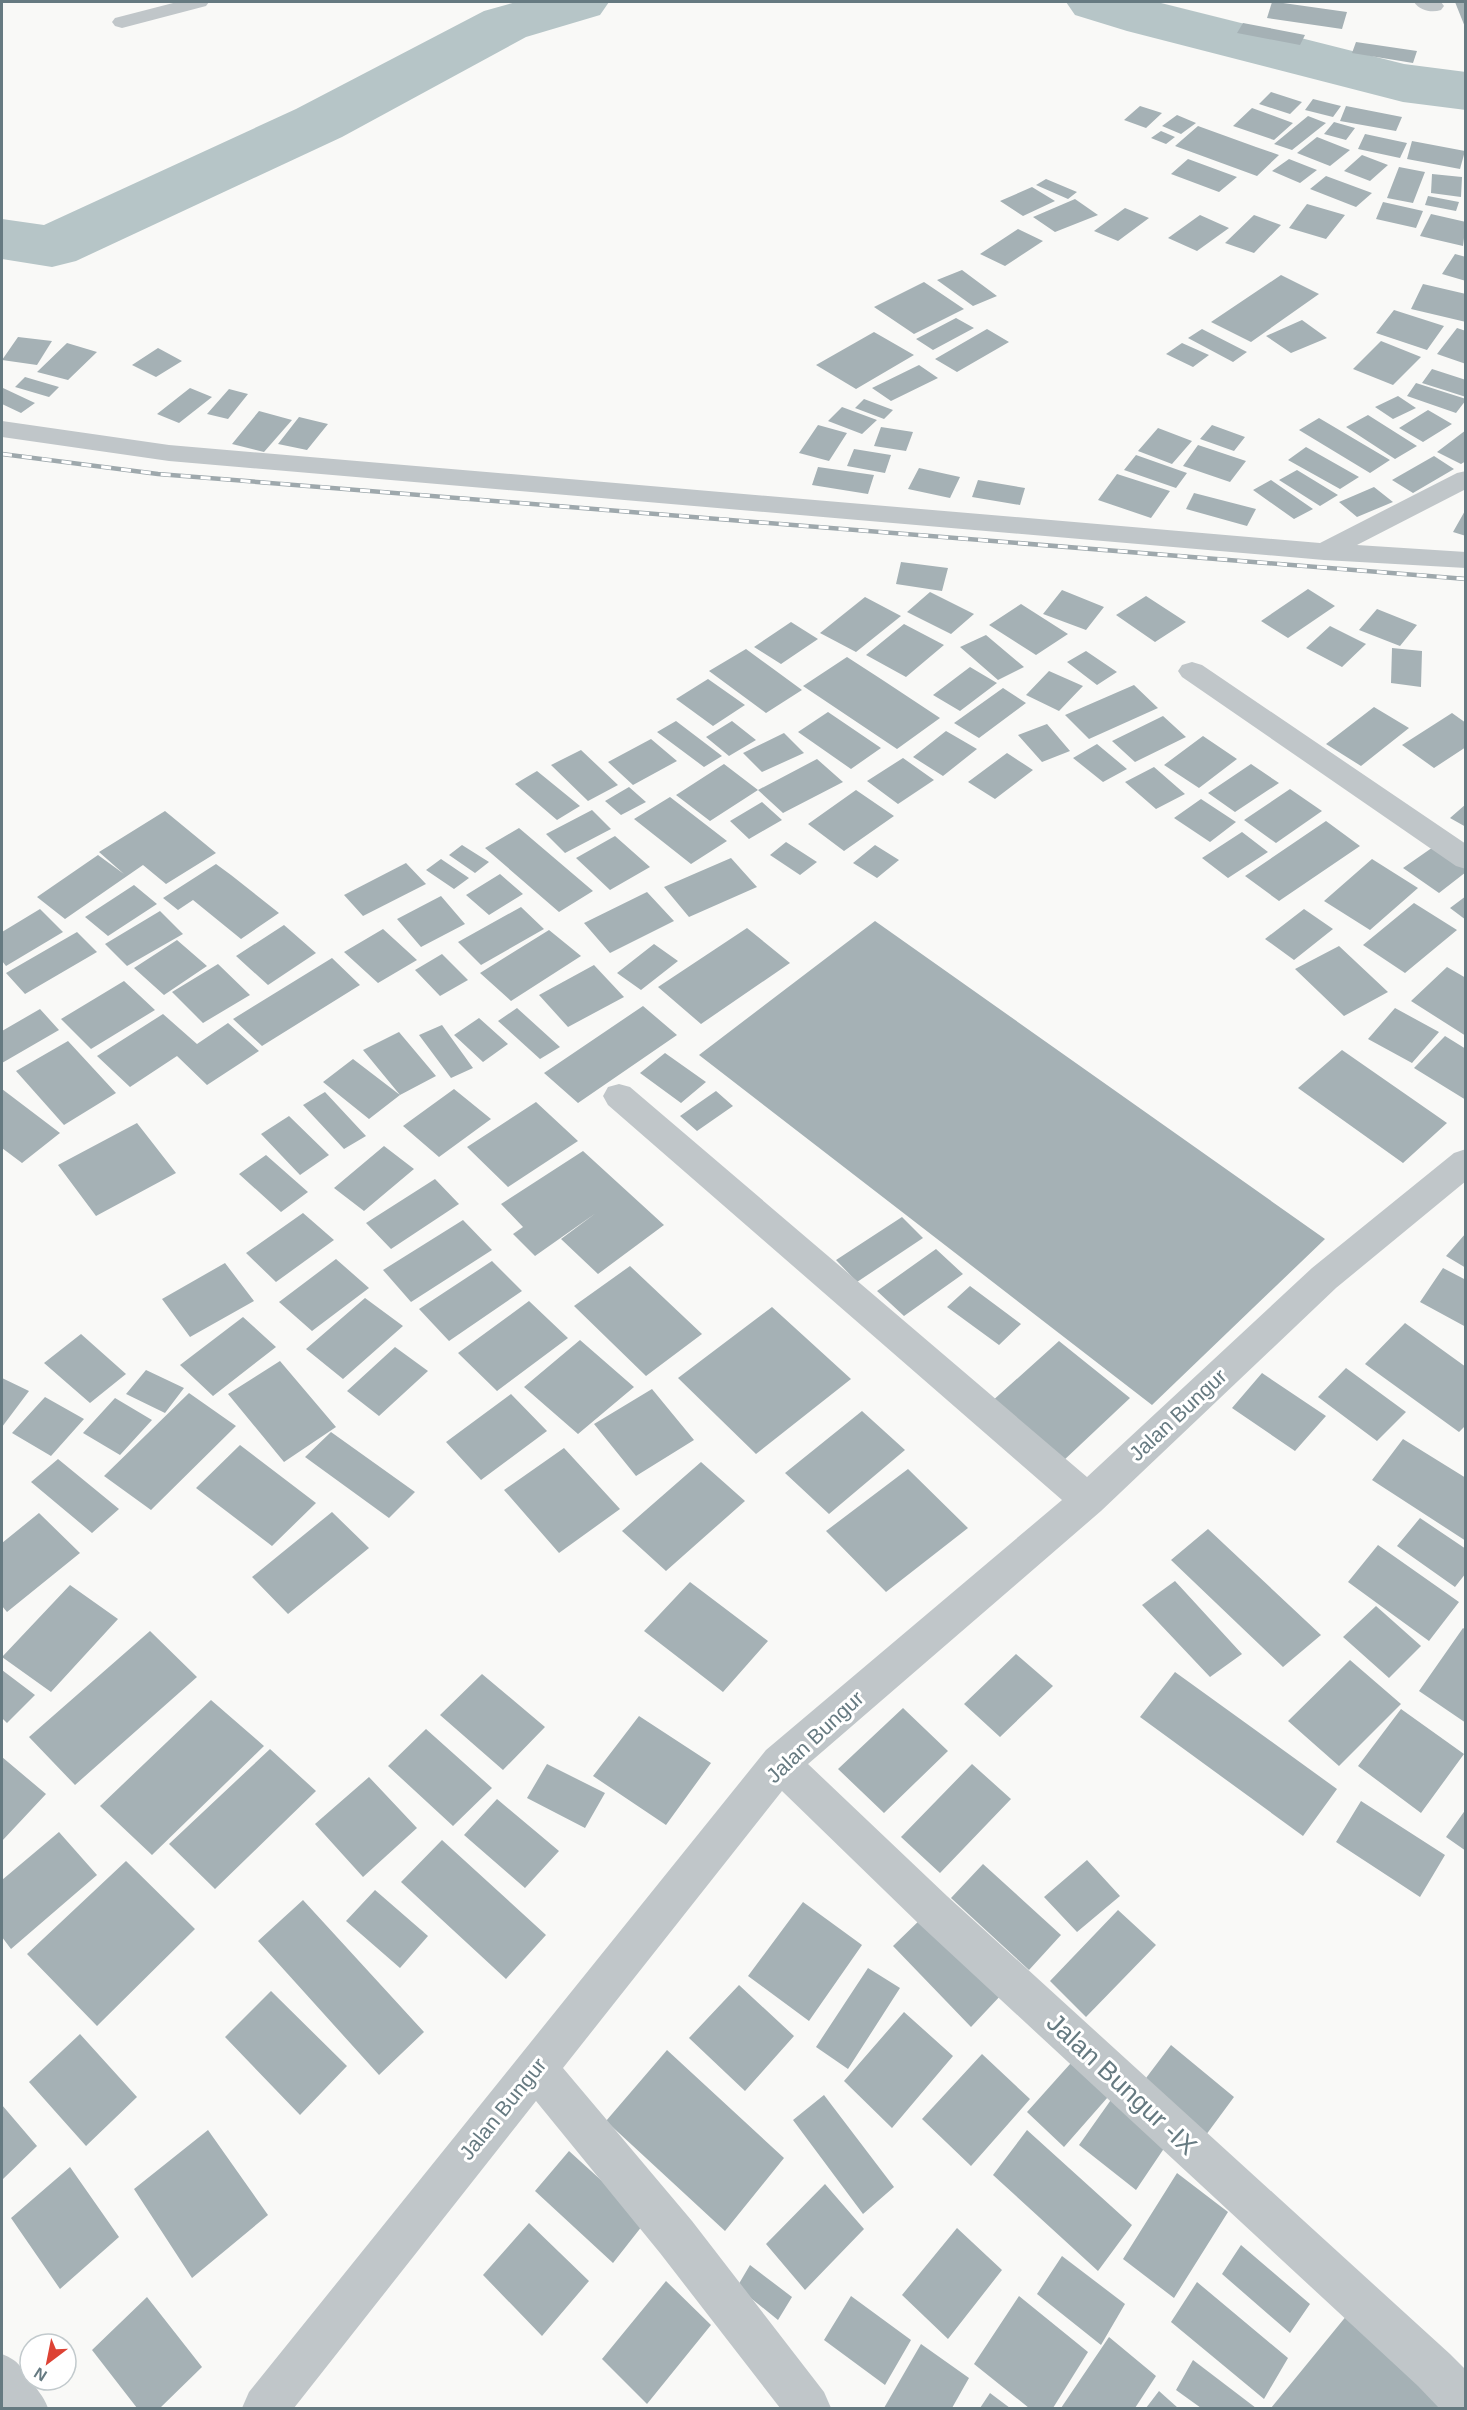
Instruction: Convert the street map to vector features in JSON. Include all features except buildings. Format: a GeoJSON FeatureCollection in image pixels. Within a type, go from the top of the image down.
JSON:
{"type":"FeatureCollection","features":[{"type":"Feature","properties":{"kind":"street"},"geometry":{"type":"LineString","coordinates":[[122,22],[199,2]]}},
{"type":"Feature","properties":{"kind":"street"},"geometry":{"type":"LineString","coordinates":[[2,429],[169,453],[1323,552],[1466,560]]}},
{"type":"Feature","properties":{"kind":"street"},"geometry":{"type":"LineString","coordinates":[[1323,552],[1466,479]]}},
{"type":"Feature","properties":{"kind":"street"},"geometry":{"type":"LineString","coordinates":[[1192,671],[1466,859]]}},
{"type":"Feature","properties":{"kind":"street"},"geometry":{"type":"LineString","coordinates":[[619,1095],[1088,1500]]}},
{"type":"Feature","properties":{"kind":"street","name":"Jalan Bungur"},"geometry":{"type":"LineString","coordinates":[[265,2409],[780,1763],[1088,1500],[1324,1278],[1466,1162]]}},
{"type":"Feature","properties":{"kind":"street","name":"Jalan Bungur -IX"},"geometry":{"type":"LineString","coordinates":[[780,1763],[933,1910],[1425,2362],[1466,2404]]}},
{"type":"Feature","properties":{"kind":"street"},"geometry":{"type":"LineString","coordinates":[[536,2068],[676,2237],[808,2409]]}},
{"type":"Feature","properties":{"kind":"street"},"geometry":{"type":"LineString","coordinates":[[2,2377],[25,2409]]}},
{"type":"Feature","properties":{"kind":"waterway"},"geometry":{"type":"LineString","coordinates":[[2,239],[52,247],[319,123],[505,24],[579,2]]}},
{"type":"Feature","properties":{"kind":"waterway"},"geometry":{"type":"LineString","coordinates":[[1096,2],[1148,18],[1403,83],[1466,91]]}},
{"type":"Feature","properties":{"kind":"railway"},"geometry":{"type":"LineString","coordinates":[[2,454],[158,474],[1466,579]]}}]}
